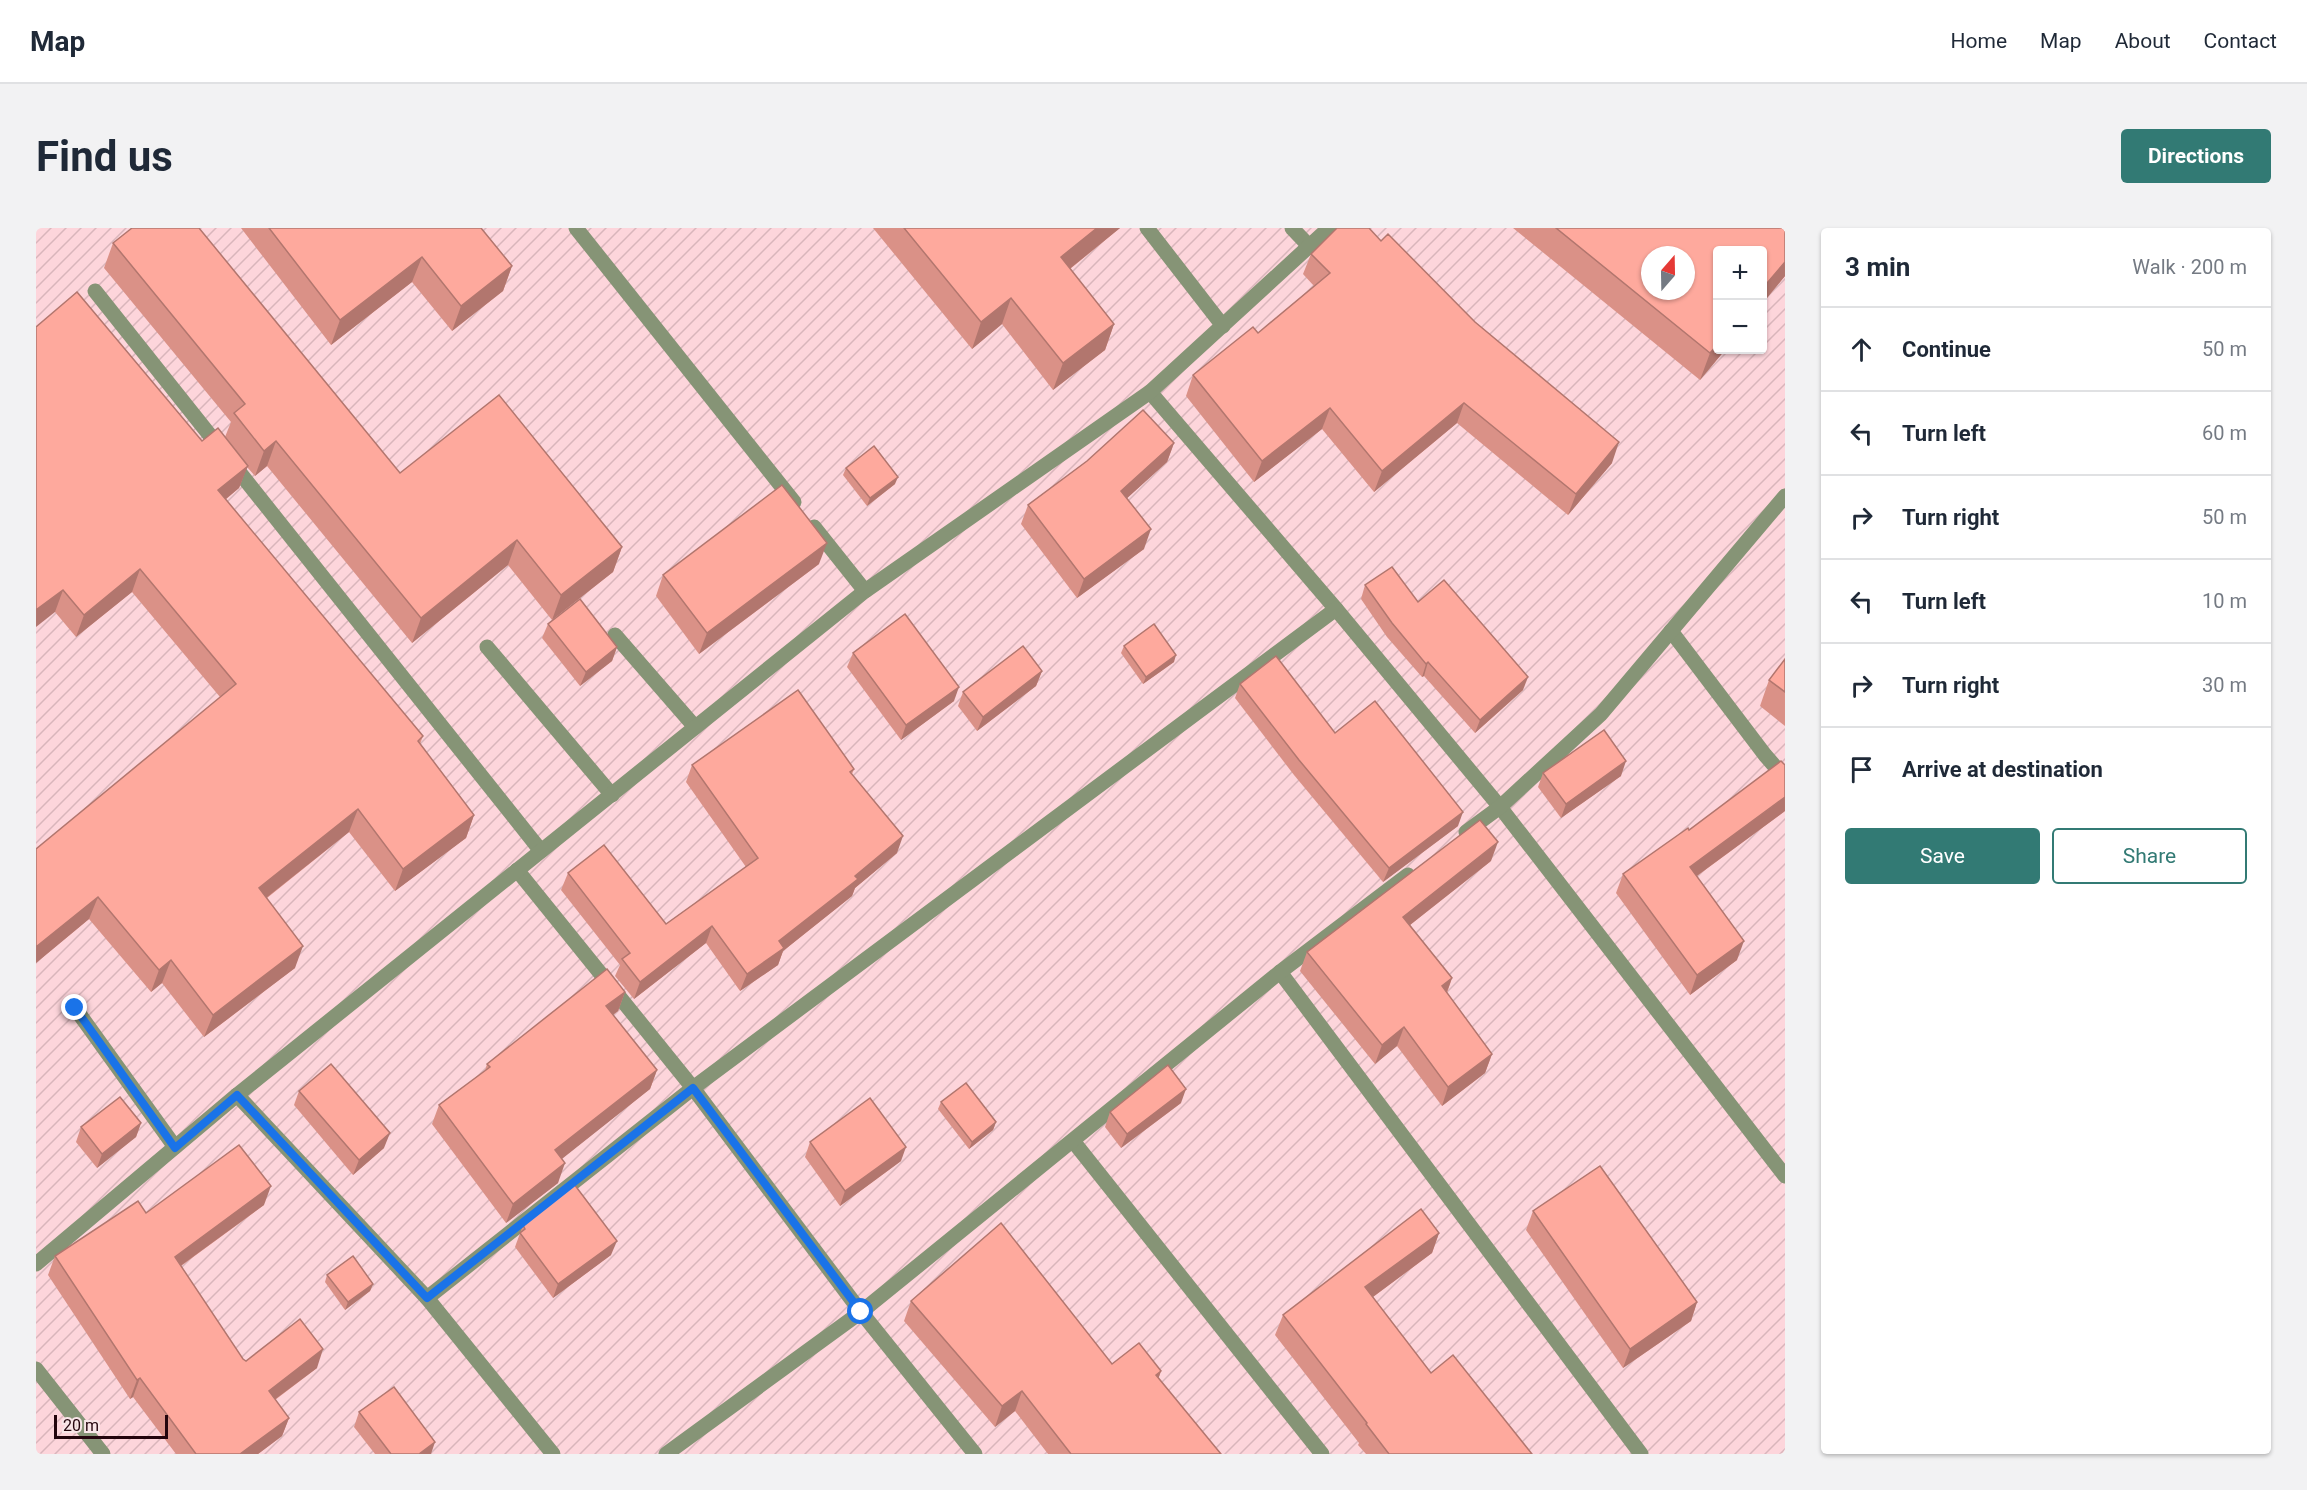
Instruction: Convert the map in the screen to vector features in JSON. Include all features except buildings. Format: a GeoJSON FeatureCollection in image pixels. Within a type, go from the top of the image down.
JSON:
{"type":"FeatureCollection","features":[{"type":"Feature","properties":{"kind":"street"},"geometry":{"type":"LineString","coordinates":[[576,228],[865,591]]}},
{"type":"Feature","properties":{"kind":"street"},"geometry":{"type":"LineString","coordinates":[[1147,228],[1223,326]]}},
{"type":"Feature","properties":{"kind":"street"},"geometry":{"type":"LineString","coordinates":[[1292,228],[1310,247]]}},
{"type":"Feature","properties":{"kind":"street"},"geometry":{"type":"LineString","coordinates":[[36,1264],[237,1095],[865,591],[1150,392],[1329,228]]}},
{"type":"Feature","properties":{"kind":"street"},"geometry":{"type":"LineString","coordinates":[[95,291],[541,851]]}},
{"type":"Feature","properties":{"kind":"street"},"geometry":{"type":"LineString","coordinates":[[1150,392],[1336,609],[1500,807],[1785,1176]]}},
{"type":"Feature","properties":{"kind":"street"},"geometry":{"type":"LineString","coordinates":[[1452,843],[1500,807],[1601,714],[1785,496]]}},
{"type":"Feature","properties":{"kind":"street"},"geometry":{"type":"LineString","coordinates":[[427,1298],[693,1088],[1336,609]]}},
{"type":"Feature","properties":{"kind":"street"},"geometry":{"type":"LineString","coordinates":[[1671,631],[1785,778]]}},
{"type":"Feature","properties":{"kind":"street"},"geometry":{"type":"LineString","coordinates":[[615,635],[695,727]]}},
{"type":"Feature","properties":{"kind":"street"},"geometry":{"type":"LineString","coordinates":[[487,647],[612,795]]}},
{"type":"Feature","properties":{"kind":"street"},"geometry":{"type":"LineString","coordinates":[[666,1454],[861,1312],[1280,972],[1423,864]]}},
{"type":"Feature","properties":{"kind":"street"},"geometry":{"type":"LineString","coordinates":[[517,870],[693,1088],[861,1312],[975,1454]]}},
{"type":"Feature","properties":{"kind":"street"},"geometry":{"type":"LineString","coordinates":[[1280,972],[1641,1454]]}},
{"type":"Feature","properties":{"kind":"street"},"geometry":{"type":"LineString","coordinates":[[75,1008],[175,1148]]}},
{"type":"Feature","properties":{"kind":"street"},"geometry":{"type":"LineString","coordinates":[[237,1095],[427,1298],[553,1454]]}},
{"type":"Feature","properties":{"kind":"street"},"geometry":{"type":"LineString","coordinates":[[1073,1141],[1322,1454]]}},
{"type":"Feature","properties":{"kind":"street"},"geometry":{"type":"LineString","coordinates":[[36,1369],[103,1454]]}},
{"type":"Feature","properties":{"kind":"shaded area"},"geometry":{"type":"Polygon","coordinates":[[[36,228],[1785,228],[1785,1454],[36,1454],[36,228]]]}},
{"type":"Feature","properties":{"kind":"route"},"geometry":{"type":"LineString","coordinates":[[75,1008],[175,1148],[237,1095],[427,1298],[693,1088],[861,1312]]}}]}
